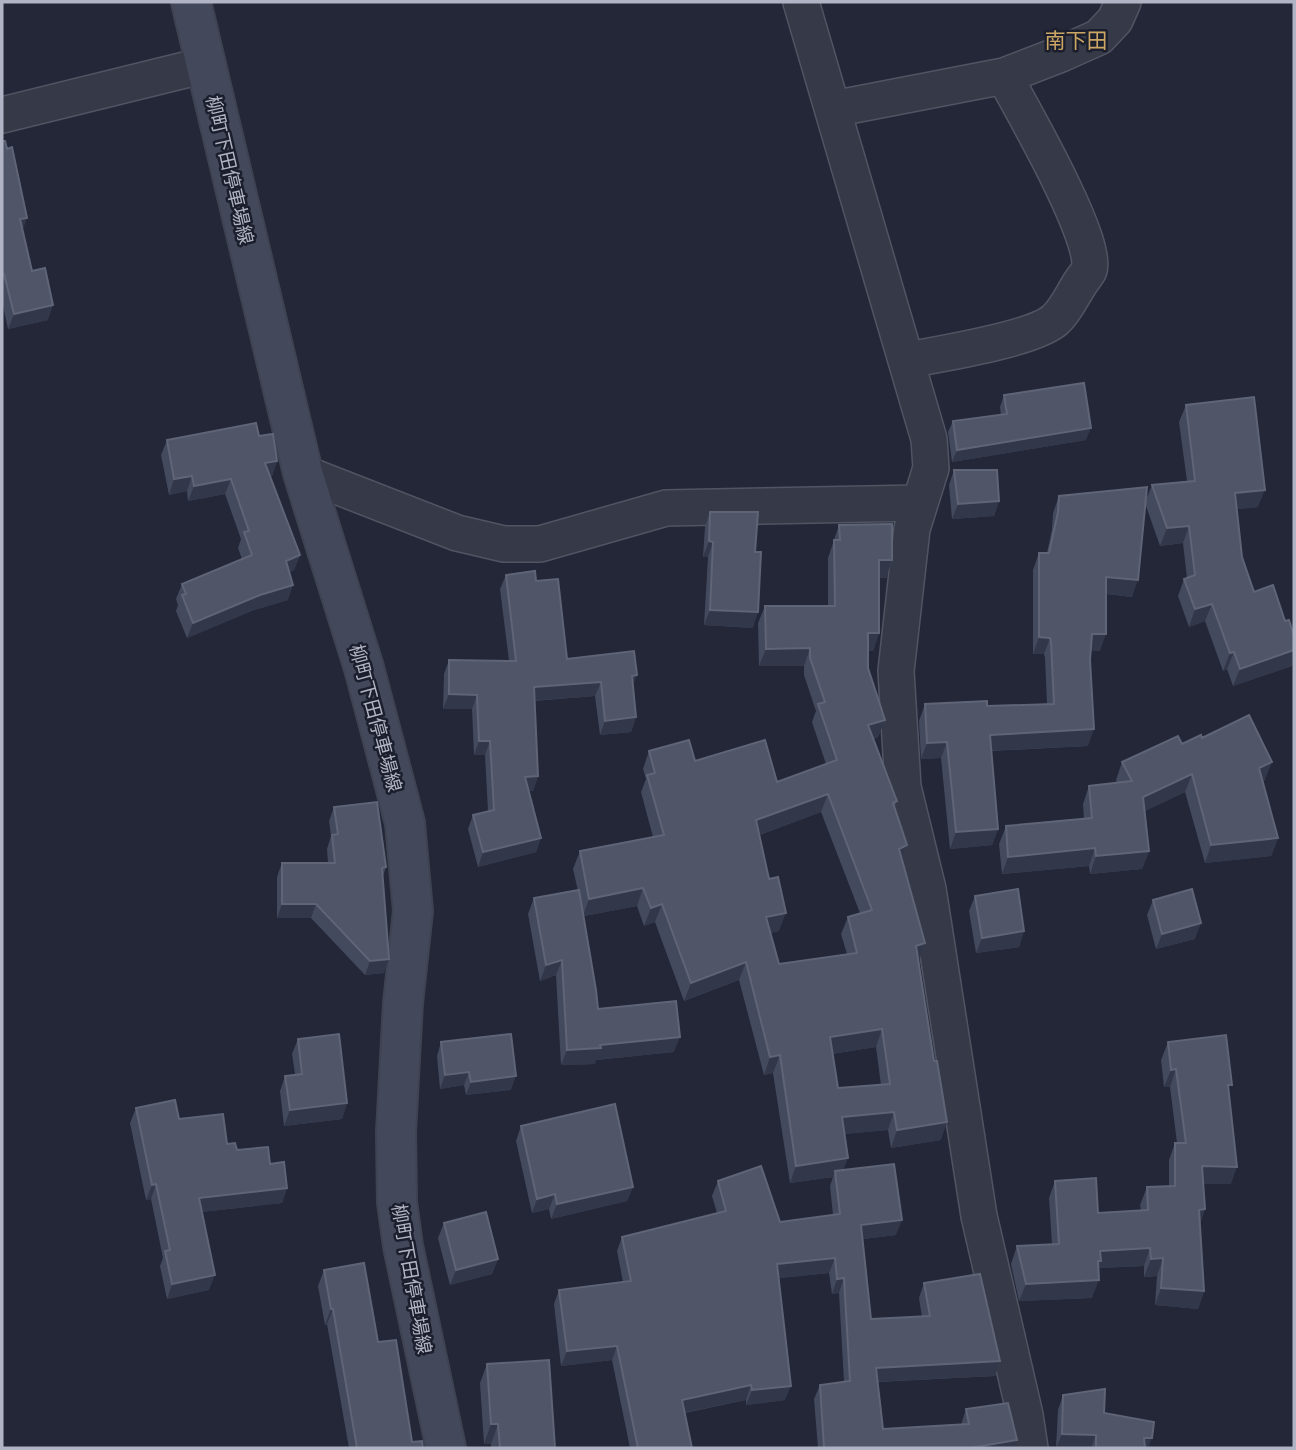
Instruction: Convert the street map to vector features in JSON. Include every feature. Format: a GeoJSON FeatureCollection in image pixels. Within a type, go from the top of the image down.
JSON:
{"type":"FeatureCollection","features":[{"type":"Feature","properties":{"kind":"main road","name":"柳町下田停車場線"},"geometry":{"type":"LineString","coordinates":[[191,2],[303,473],[364,668],[405,823],[413,911],[396,1132],[397,1202],[403,1247],[446,1448]]}},
{"type":"Feature","properties":{"kind":"street"},"geometry":{"type":"LineString","coordinates":[[801,2],[929,439],[931,468],[912,529],[896,671],[903,787],[928,889],[979,1216],[1025,1415],[1030,1448]]}},
{"type":"Feature","properties":{"kind":"street"},"geometry":{"type":"LineString","coordinates":[[833,109],[1004,76],[1099,37],[1115,20],[1123,2]]}},
{"type":"Feature","properties":{"kind":"street"},"geometry":{"type":"LineString","coordinates":[[2,115],[205,65]]}},
{"type":"Feature","properties":{"kind":"street"},"geometry":{"type":"LineString","coordinates":[[908,360],[1037,330],[1056,319],[1089,270],[1090,255],[1080,226],[1050,161],[1004,76]]}},
{"type":"Feature","properties":{"kind":"street"},"geometry":{"type":"LineString","coordinates":[[303,473],[457,533],[504,544],[540,544],[666,509],[919,503]]}},
{"type":"Feature","properties":{"kind":"building"},"geometry":{"type":"Polygon","coordinates":[[[2,141],[5,141],[7,149],[12,147],[27,218],[20,219],[32,271],[45,268],[53,305],[14,314],[4,274],[2,275],[2,141]]]}},
{"type":"Feature","properties":{"kind":"building"},"geometry":{"type":"Polygon","coordinates":[[[1084,383],[1091,428],[957,450],[953,421],[1007,414],[1004,395],[1084,383]]]}},
{"type":"Feature","properties":{"kind":"building"},"geometry":{"type":"Polygon","coordinates":[[[1254,397],[1265,490],[1235,493],[1242,557],[1254,592],[1273,585],[1285,621],[1289,620],[1294,636],[1294,650],[1240,669],[1234,652],[1230,653],[1212,604],[1195,609],[1184,579],[1195,575],[1189,526],[1167,528],[1152,485],[1195,481],[1186,405],[1254,397]]]}},
{"type":"Feature","properties":{"kind":"building"},"geometry":{"type":"Polygon","coordinates":[[[256,423],[259,436],[273,434],[277,461],[265,463],[300,555],[286,561],[293,585],[260,595],[193,623],[182,595],[186,594],[182,584],[252,555],[244,532],[249,531],[231,479],[194,486],[192,476],[174,479],[167,440],[256,423]]]}},
{"type":"Feature","properties":{"kind":"building"},"geometry":{"type":"Polygon","coordinates":[[[954,470],[997,470],[999,501],[958,504],[954,470]]]}},
{"type":"Feature","properties":{"kind":"building"},"geometry":{"type":"Polygon","coordinates":[[[1147,487],[1138,580],[1106,577],[1106,634],[1092,634],[1090,660],[1094,729],[990,735],[998,829],[956,832],[947,742],[927,743],[925,704],[987,701],[987,706],[1054,704],[1051,642],[1050,638],[1039,637],[1039,553],[1049,553],[1059,496],[1147,487]]]}},
{"type":"Feature","properties":{"kind":"building"},"geometry":{"type":"Polygon","coordinates":[[[710,512],[758,512],[755,552],[761,552],[758,612],[710,610],[713,542],[709,541],[710,512]]]}},
{"type":"Feature","properties":{"kind":"building"},"geometry":{"type":"Polygon","coordinates":[[[892,524],[892,560],[879,560],[879,633],[868,633],[868,668],[885,720],[868,725],[897,801],[893,803],[907,845],[899,849],[925,943],[916,946],[934,1061],[937,1061],[947,1122],[897,1130],[894,1112],[842,1117],[848,1158],[796,1166],[780,1055],[770,1057],[746,962],[691,983],[662,904],[651,908],[643,888],[589,899],[580,851],[664,835],[647,775],[655,773],[649,751],[689,740],[695,761],[765,740],[777,782],[837,760],[818,704],[825,702],[810,658],[810,648],[766,649],[765,606],[835,606],[834,540],[840,540],[839,525],[892,524]],[[828,794],[756,820],[769,879],[778,877],[786,913],[766,917],[779,964],[857,953],[848,917],[872,910],[828,794]],[[882,1029],[830,1037],[838,1088],[890,1084],[882,1029]]]}},
{"type":"Feature","properties":{"kind":"building"},"geometry":{"type":"Polygon","coordinates":[[[535,571],[536,581],[558,579],[567,659],[634,651],[637,675],[632,676],[636,717],[605,721],[601,682],[534,687],[538,776],[525,777],[541,838],[483,852],[473,815],[494,810],[490,741],[479,741],[477,695],[449,694],[449,660],[516,661],[506,575],[535,571]]]}},
{"type":"Feature","properties":{"kind":"building"},"geometry":{"type":"Polygon","coordinates":[[[1249,715],[1272,762],[1259,768],[1278,838],[1211,845],[1192,774],[1143,797],[1149,851],[1096,856],[1095,848],[1008,857],[1006,826],[1092,818],[1089,786],[1132,781],[1122,762],[1178,736],[1182,744],[1201,735],[1202,738],[1249,715]]]}},
{"type":"Feature","properties":{"kind":"building"},"geometry":{"type":"Polygon","coordinates":[[[377,802],[386,867],[382,868],[389,959],[370,961],[316,904],[282,904],[282,863],[335,863],[332,835],[338,834],[334,807],[377,802]]]}},
{"type":"Feature","properties":{"kind":"building"},"geometry":{"type":"Polygon","coordinates":[[[1018,889],[1024,931],[982,938],[975,896],[1018,889]]]}},
{"type":"Feature","properties":{"kind":"building"},"geometry":{"type":"Polygon","coordinates":[[[1192,889],[1201,923],[1162,934],[1153,900],[1192,889]]]}},
{"type":"Feature","properties":{"kind":"building"},"geometry":{"type":"Polygon","coordinates":[[[579,890],[598,1009],[676,1001],[680,1037],[567,1050],[562,960],[546,965],[534,898],[579,890]]]}},
{"type":"Feature","properties":{"kind":"building"},"geometry":{"type":"Polygon","coordinates":[[[339,1034],[347,1103],[290,1110],[285,1076],[302,1074],[298,1039],[339,1034]]]}},
{"type":"Feature","properties":{"kind":"building"},"geometry":{"type":"Polygon","coordinates":[[[511,1034],[516,1076],[471,1082],[469,1072],[445,1075],[441,1042],[511,1034]]]}},
{"type":"Feature","properties":{"kind":"building"},"geometry":{"type":"Polygon","coordinates":[[[1226,1035],[1232,1085],[1228,1085],[1237,1167],[1202,1166],[1205,1209],[1199,1210],[1204,1291],[1161,1288],[1163,1258],[1151,1259],[1150,1248],[1100,1251],[1099,1280],[1026,1284],[1017,1246],[1059,1244],[1055,1181],[1096,1178],[1098,1213],[1148,1210],[1147,1187],[1175,1186],[1175,1143],[1186,1143],[1176,1069],[1171,1070],[1168,1042],[1226,1035]]]}},
{"type":"Feature","properties":{"kind":"building"},"geometry":{"type":"Polygon","coordinates":[[[175,1100],[179,1119],[223,1114],[227,1144],[235,1143],[237,1150],[268,1147],[270,1164],[284,1162],[287,1188],[199,1198],[215,1275],[172,1284],[165,1251],[170,1250],[156,1184],[152,1185],[136,1108],[175,1100]]]}},
{"type":"Feature","properties":{"kind":"building"},"geometry":{"type":"Polygon","coordinates":[[[615,1104],[633,1187],[557,1204],[555,1194],[537,1199],[521,1126],[615,1104]]]}},
{"type":"Feature","properties":{"kind":"building"},"geometry":{"type":"Polygon","coordinates":[[[894,1164],[902,1220],[861,1225],[871,1319],[930,1316],[924,1283],[980,1274],[1000,1361],[876,1368],[883,1429],[969,1424],[966,1409],[1008,1403],[1017,1440],[970,1448],[824,1448],[820,1385],[850,1381],[844,1278],[837,1279],[835,1258],[777,1264],[791,1386],[752,1390],[751,1385],[682,1400],[692,1448],[638,1448],[617,1346],[567,1351],[559,1290],[631,1281],[622,1237],[726,1211],[718,1181],[761,1166],[780,1222],[840,1214],[835,1171],[894,1164]]]}},
{"type":"Feature","properties":{"kind":"building"},"geometry":{"type":"Polygon","coordinates":[[[486,1212],[498,1259],[456,1270],[444,1223],[486,1212]]]}},
{"type":"Feature","properties":{"kind":"building"},"geometry":{"type":"Polygon","coordinates":[[[364,1263],[378,1342],[396,1340],[412,1442],[422,1441],[423,1448],[357,1448],[324,1270],[364,1263]]]}},
{"type":"Feature","properties":{"kind":"building"},"geometry":{"type":"Polygon","coordinates":[[[549,1360],[555,1448],[500,1448],[498,1424],[491,1424],[487,1364],[549,1360]]]}},
{"type":"Feature","properties":{"kind":"building"},"geometry":{"type":"Polygon","coordinates":[[[1105,1389],[1104,1413],[1154,1422],[1152,1438],[1144,1438],[1145,1448],[1096,1448],[1096,1435],[1062,1434],[1063,1395],[1105,1389]]]}},
{"type":"Feature","properties":{"kind":"district","name":"南下田"},"geometry":{"type":"Point","coordinates":[1076,41]}}]}
